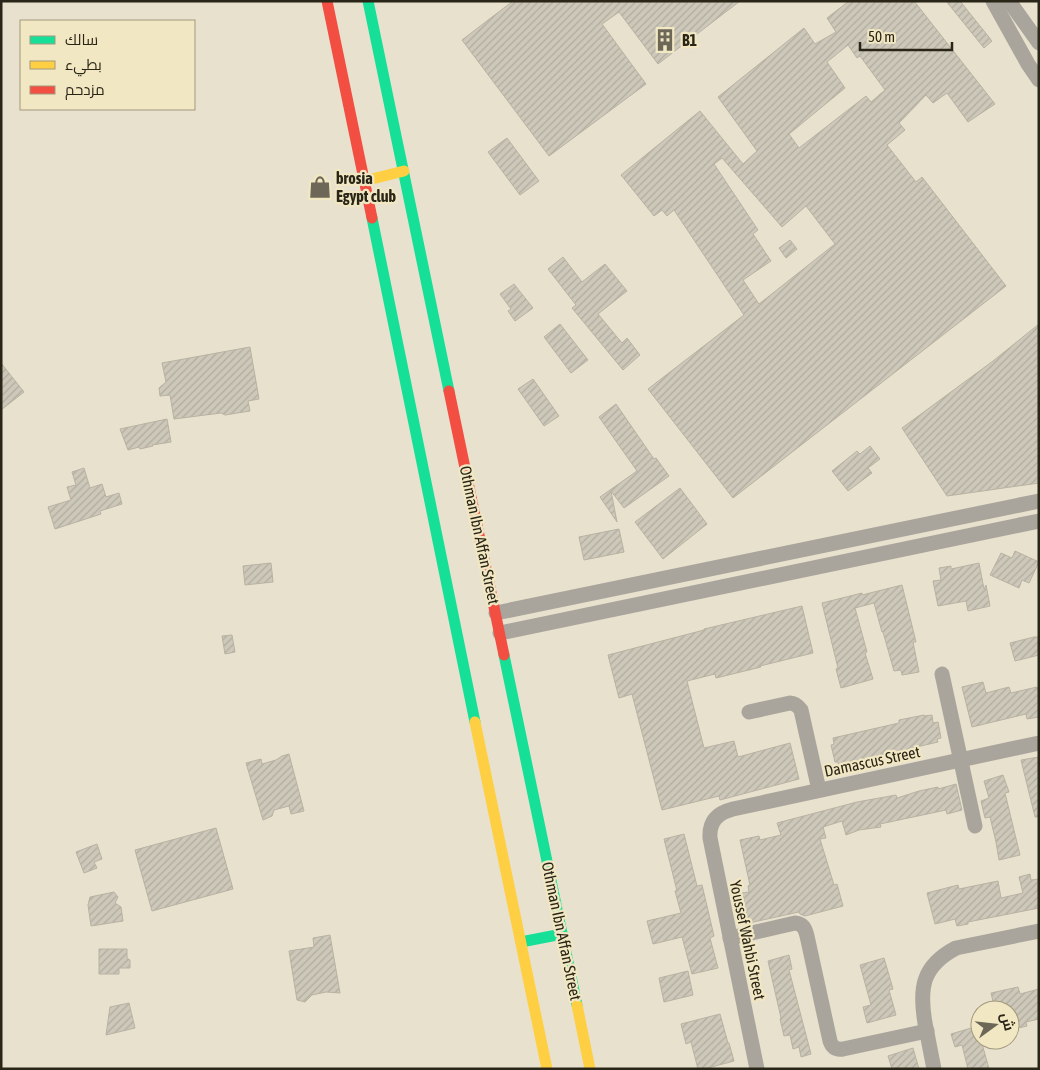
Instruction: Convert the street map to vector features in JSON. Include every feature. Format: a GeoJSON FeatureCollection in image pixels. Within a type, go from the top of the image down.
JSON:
{"type":"FeatureCollection","features":[{"type":"Feature","properties":{"kind":"main road"},"geometry":{"type":"LineString","coordinates":[[327,1],[547,1069]]}},
{"type":"Feature","properties":{"kind":"main road","name":"Othman Ibn Affan Street"},"geometry":{"type":"LineString","coordinates":[[368,1],[590,1069]]}},
{"type":"Feature","properties":{"kind":"main road"},"geometry":{"type":"LineString","coordinates":[[364,181],[404,171]]}},
{"type":"Feature","properties":{"kind":"main road"},"geometry":{"type":"LineString","coordinates":[[521,942],[562,934]]}},
{"type":"Feature","properties":{"kind":"street"},"geometry":{"type":"LineString","coordinates":[[993,1],[1039,80]]}},
{"type":"Feature","properties":{"kind":"street"},"geometry":{"type":"LineString","coordinates":[[1008,1],[1039,43]]}},
{"type":"Feature","properties":{"kind":"street"},"geometry":{"type":"LineString","coordinates":[[1022,1],[1023,22]]}},
{"type":"Feature","properties":{"kind":"street"},"geometry":{"type":"LineString","coordinates":[[496,612],[1039,501]]}},
{"type":"Feature","properties":{"kind":"street"},"geometry":{"type":"LineString","coordinates":[[500,633],[1039,521]]}},
{"type":"Feature","properties":{"kind":"street"},"geometry":{"type":"LineString","coordinates":[[694,572],[698,592]]}},
{"type":"Feature","properties":{"kind":"street"},"geometry":{"type":"LineString","coordinates":[[644,582],[649,602]]}},
{"type":"Feature","properties":{"kind":"street"},"geometry":{"type":"LineString","coordinates":[[942,674],[975,826]]}},
{"type":"Feature","properties":{"kind":"street"},"geometry":{"type":"LineString","coordinates":[[749,712],[790,703],[796,704],[799,707],[819,790]]}},
{"type":"Feature","properties":{"kind":"street","name":"Damascus Street"},"geometry":{"type":"LineString","coordinates":[[715,819],[718,815],[728,810],[1039,744]]}},
{"type":"Feature","properties":{"kind":"street","name":"Youssef Wahbi Street"},"geometry":{"type":"LineString","coordinates":[[715,819],[711,825],[710,838],[757,1069]]}},
{"type":"Feature","properties":{"kind":"street"},"geometry":{"type":"LineString","coordinates":[[730,938],[795,923],[803,927],[807,936],[830,1041],[836,1049],[926,1031]]}},
{"type":"Feature","properties":{"kind":"street"},"geometry":{"type":"LineString","coordinates":[[934,1069],[922,1008],[924,983],[931,969],[945,954],[956,948],[1039,931]]}},
{"type":"Feature","properties":{"kind":"building"},"geometry":{"type":"Polygon","coordinates":[[[513,1],[740,1],[658,64],[619,12],[602,24],[646,84],[549,156],[462,40],[513,1]]]}},
{"type":"Feature","properties":{"kind":"building"},"geometry":{"type":"Polygon","coordinates":[[[849,1],[914,1],[995,104],[968,122],[947,93],[933,103],[926,95],[899,123],[905,130],[887,145],[916,182],[922,177],[1006,286],[733,498],[648,389],[744,315],[674,210],[667,216],[662,210],[654,216],[621,175],[700,111],[743,164],[757,151],[718,97],[804,28],[815,44],[836,32],[827,18],[849,1]],[[848,45],[827,62],[845,88],[789,134],[799,148],[866,96],[871,102],[885,90],[860,56],[857,58],[848,45]],[[722,158],[714,164],[758,230],[753,234],[771,261],[743,280],[759,304],[835,244],[806,206],[782,227],[722,158]]]}},
{"type":"Feature","properties":{"kind":"building"},"geometry":{"type":"Polygon","coordinates":[[[946,1],[960,1],[992,41],[984,48],[946,1]]]}},
{"type":"Feature","properties":{"kind":"building"},"geometry":{"type":"Polygon","coordinates":[[[507,138],[539,181],[520,195],[488,152],[507,138]]]}},
{"type":"Feature","properties":{"kind":"building"},"geometry":{"type":"Polygon","coordinates":[[[790,240],[797,249],[786,258],[779,248],[790,240]]]}},
{"type":"Feature","properties":{"kind":"building"},"geometry":{"type":"Polygon","coordinates":[[[563,257],[582,282],[605,264],[627,291],[598,314],[622,343],[627,338],[640,355],[623,370],[572,308],[576,305],[548,269],[563,257]]]}},
{"type":"Feature","properties":{"kind":"building"},"geometry":{"type":"Polygon","coordinates":[[[514,284],[533,308],[515,321],[508,311],[511,309],[500,294],[514,284]]]}},
{"type":"Feature","properties":{"kind":"building"},"geometry":{"type":"Polygon","coordinates":[[[560,324],[588,360],[571,373],[544,337],[560,324]]]}},
{"type":"Feature","properties":{"kind":"building"},"geometry":{"type":"Polygon","coordinates":[[[1039,324],[1039,483],[947,496],[902,428],[993,361],[1039,324]]]}},
{"type":"Feature","properties":{"kind":"building"},"geometry":{"type":"Polygon","coordinates":[[[250,347],[259,399],[248,401],[250,411],[174,419],[170,395],[160,396],[159,388],[166,382],[162,363],[250,347]]]}},
{"type":"Feature","properties":{"kind":"building"},"geometry":{"type":"Polygon","coordinates":[[[1,363],[24,392],[1,410],[1,363]]]}},
{"type":"Feature","properties":{"kind":"building"},"geometry":{"type":"Polygon","coordinates":[[[533,379],[559,416],[544,426],[518,389],[533,379]]]}},
{"type":"Feature","properties":{"kind":"building"},"geometry":{"type":"Polygon","coordinates":[[[616,404],[654,459],[656,458],[669,476],[624,508],[611,491],[617,522],[600,497],[637,471],[599,417],[616,404]]]}},
{"type":"Feature","properties":{"kind":"building"},"geometry":{"type":"Polygon","coordinates":[[[167,419],[171,442],[128,450],[120,429],[167,419]]]}},
{"type":"Feature","properties":{"kind":"building"},"geometry":{"type":"Polygon","coordinates":[[[870,446],[880,459],[868,468],[872,473],[848,491],[832,471],[857,451],[860,454],[870,446]]]}},
{"type":"Feature","properties":{"kind":"building"},"geometry":{"type":"Polygon","coordinates":[[[84,468],[90,488],[102,484],[106,497],[119,493],[122,504],[100,511],[101,514],[55,529],[48,507],[71,500],[67,487],[76,485],[72,472],[84,468]]]}},
{"type":"Feature","properties":{"kind":"building"},"geometry":{"type":"Polygon","coordinates":[[[680,488],[707,524],[663,559],[635,522],[680,488]]]}},
{"type":"Feature","properties":{"kind":"building"},"geometry":{"type":"Polygon","coordinates":[[[619,529],[624,552],[584,560],[579,537],[619,529]]]}},
{"type":"Feature","properties":{"kind":"building"},"geometry":{"type":"Polygon","coordinates":[[[1015,551],[1039,562],[1029,583],[1022,580],[1019,588],[990,575],[1001,553],[1012,558],[1015,551]]]}},
{"type":"Feature","properties":{"kind":"building"},"geometry":{"type":"Polygon","coordinates":[[[271,563],[273,582],[245,585],[243,566],[271,563]]]}},
{"type":"Feature","properties":{"kind":"building"},"geometry":{"type":"Polygon","coordinates":[[[979,563],[984,589],[986,585],[990,606],[968,611],[966,601],[938,606],[933,581],[941,580],[939,568],[951,566],[951,569],[979,563]]]}},
{"type":"Feature","properties":{"kind":"building"},"geometry":{"type":"Polygon","coordinates":[[[902,585],[916,642],[913,642],[919,672],[902,675],[901,670],[894,671],[874,603],[855,608],[873,679],[841,688],[822,603],[902,585]]]}},
{"type":"Feature","properties":{"kind":"building"},"geometry":{"type":"Polygon","coordinates":[[[802,606],[813,653],[716,678],[715,674],[687,681],[704,748],[734,741],[738,757],[790,743],[799,779],[720,800],[719,796],[662,810],[632,694],[619,698],[608,655],[704,629],[802,606]]]}},
{"type":"Feature","properties":{"kind":"building"},"geometry":{"type":"Polygon","coordinates":[[[232,635],[235,652],[225,654],[222,636],[232,635]]]}},
{"type":"Feature","properties":{"kind":"building"},"geometry":{"type":"Polygon","coordinates":[[[1039,637],[1039,655],[1015,661],[1010,643],[1039,637]]]}},
{"type":"Feature","properties":{"kind":"building"},"geometry":{"type":"Polygon","coordinates":[[[983,682],[986,693],[1009,687],[1011,693],[1037,687],[1039,694],[1039,717],[1027,719],[1026,714],[972,727],[962,687],[983,682]]]}},
{"type":"Feature","properties":{"kind":"building"},"geometry":{"type":"Polygon","coordinates":[[[932,715],[933,723],[938,722],[941,738],[937,739],[938,742],[839,767],[838,762],[835,762],[831,745],[834,744],[833,738],[899,723],[899,720],[932,715]]]}},
{"type":"Feature","properties":{"kind":"building"},"geometry":{"type":"Polygon","coordinates":[[[289,754],[304,811],[291,814],[289,806],[274,810],[272,816],[263,820],[246,763],[261,759],[262,764],[289,754]]]}},
{"type":"Feature","properties":{"kind":"building"},"geometry":{"type":"Polygon","coordinates":[[[1039,757],[1039,817],[1035,817],[1021,760],[1039,757]]]}},
{"type":"Feature","properties":{"kind":"building"},"geometry":{"type":"Polygon","coordinates":[[[1003,775],[1009,792],[1005,793],[1020,855],[999,860],[990,817],[985,818],[981,801],[989,798],[984,781],[1003,775]]]}},
{"type":"Feature","properties":{"kind":"building"},"geometry":{"type":"Polygon","coordinates":[[[956,784],[962,810],[947,814],[946,810],[880,824],[881,827],[859,830],[846,835],[842,821],[823,827],[826,838],[820,839],[834,885],[837,884],[843,906],[805,916],[799,912],[749,923],[742,893],[749,892],[748,886],[750,885],[740,840],[759,836],[760,840],[781,835],[777,823],[857,802],[896,795],[897,798],[919,791],[938,787],[938,789],[956,784]]]}},
{"type":"Feature","properties":{"kind":"building"},"geometry":{"type":"Polygon","coordinates":[[[216,828],[233,889],[152,911],[135,850],[216,828]]]}},
{"type":"Feature","properties":{"kind":"building"},"geometry":{"type":"Polygon","coordinates":[[[684,834],[697,886],[702,885],[714,936],[710,938],[718,968],[692,974],[682,937],[653,944],[647,921],[681,913],[664,839],[684,834]]]}},
{"type":"Feature","properties":{"kind":"building"},"geometry":{"type":"Polygon","coordinates":[[[97,844],[102,859],[94,862],[97,868],[84,873],[76,852],[97,844]]]}},
{"type":"Feature","properties":{"kind":"building"},"geometry":{"type":"Polygon","coordinates":[[[1030,874],[1031,880],[1039,879],[1039,908],[968,922],[968,924],[957,926],[955,919],[935,924],[927,893],[958,885],[959,889],[998,881],[1001,898],[1023,893],[1019,877],[1030,874]]]}},
{"type":"Feature","properties":{"kind":"building"},"geometry":{"type":"Polygon","coordinates":[[[114,892],[118,897],[115,903],[121,907],[123,921],[91,926],[88,905],[90,897],[114,892]]]}},
{"type":"Feature","properties":{"kind":"building"},"geometry":{"type":"Polygon","coordinates":[[[330,935],[340,993],[326,992],[312,995],[305,1002],[297,1000],[289,951],[314,947],[313,938],[330,935]]]}},
{"type":"Feature","properties":{"kind":"building"},"geometry":{"type":"Polygon","coordinates":[[[99,949],[127,949],[130,968],[119,968],[119,974],[99,974],[99,949]]]}},
{"type":"Feature","properties":{"kind":"building"},"geometry":{"type":"Polygon","coordinates":[[[789,955],[792,969],[789,970],[811,1054],[801,1057],[799,1047],[793,1049],[790,1035],[784,1036],[768,961],[789,955]]]}},
{"type":"Feature","properties":{"kind":"building"},"geometry":{"type":"Polygon","coordinates":[[[884,958],[893,989],[889,990],[896,1015],[867,1023],[863,1007],[871,1005],[860,965],[884,958]]]}},
{"type":"Feature","properties":{"kind":"building"},"geometry":{"type":"Polygon","coordinates":[[[688,971],[693,995],[664,1002],[659,978],[688,971]]]}},
{"type":"Feature","properties":{"kind":"building"},"geometry":{"type":"Polygon","coordinates":[[[1018,987],[1020,994],[1039,989],[1039,1019],[1026,1022],[1027,1026],[1020,1028],[1020,1000],[993,1000],[991,993],[1018,987]]]}},
{"type":"Feature","properties":{"kind":"building"},"geometry":{"type":"Polygon","coordinates":[[[129,1003],[135,1028],[106,1035],[110,1007],[129,1003]]]}},
{"type":"Feature","properties":{"kind":"building"},"geometry":{"type":"Polygon","coordinates":[[[720,1014],[734,1061],[698,1069],[691,1042],[686,1044],[681,1024],[720,1014]]]}},
{"type":"Feature","properties":{"kind":"building"},"geometry":{"type":"Polygon","coordinates":[[[970,1028],[970,1050],[984,1050],[989,1069],[968,1069],[962,1045],[955,1047],[951,1034],[970,1028]]]}},
{"type":"Feature","properties":{"kind":"building"},"geometry":{"type":"Polygon","coordinates":[[[913,1048],[919,1069],[892,1069],[888,1056],[913,1048]]]}},
{"type":"Feature","properties":{"kind":"traffic: fast"},"geometry":{"type":"LineString","coordinates":[[368,1],[449,391]]}},
{"type":"Feature","properties":{"kind":"traffic: fast"},"geometry":{"type":"LineString","coordinates":[[372,218],[475,722]]}},
{"type":"Feature","properties":{"kind":"traffic: fast"},"geometry":{"type":"LineString","coordinates":[[504,655],[577,1005]]}},
{"type":"Feature","properties":{"kind":"traffic: fast"},"geometry":{"type":"LineString","coordinates":[[521,942],[562,934]]}},
{"type":"Feature","properties":{"kind":"traffic: slow"},"geometry":{"type":"LineString","coordinates":[[364,181],[404,171]]}},
{"type":"Feature","properties":{"kind":"traffic: slow"},"geometry":{"type":"LineString","coordinates":[[475,722],[547,1069]]}},
{"type":"Feature","properties":{"kind":"traffic: slow"},"geometry":{"type":"LineString","coordinates":[[577,1005],[590,1069]]}},
{"type":"Feature","properties":{"kind":"traffic: jam"},"geometry":{"type":"LineString","coordinates":[[327,1],[372,218]]}},
{"type":"Feature","properties":{"kind":"traffic: jam"},"geometry":{"type":"LineString","coordinates":[[449,391],[504,655]]}},
{"type":"Feature","properties":{"kind":"place","name":"B1"},"geometry":{"type":"Point","coordinates":[665,40]}},
{"type":"Feature","properties":{"kind":"place","name":"brosia Egypt club"},"geometry":{"type":"Point","coordinates":[320,187]}}]}
